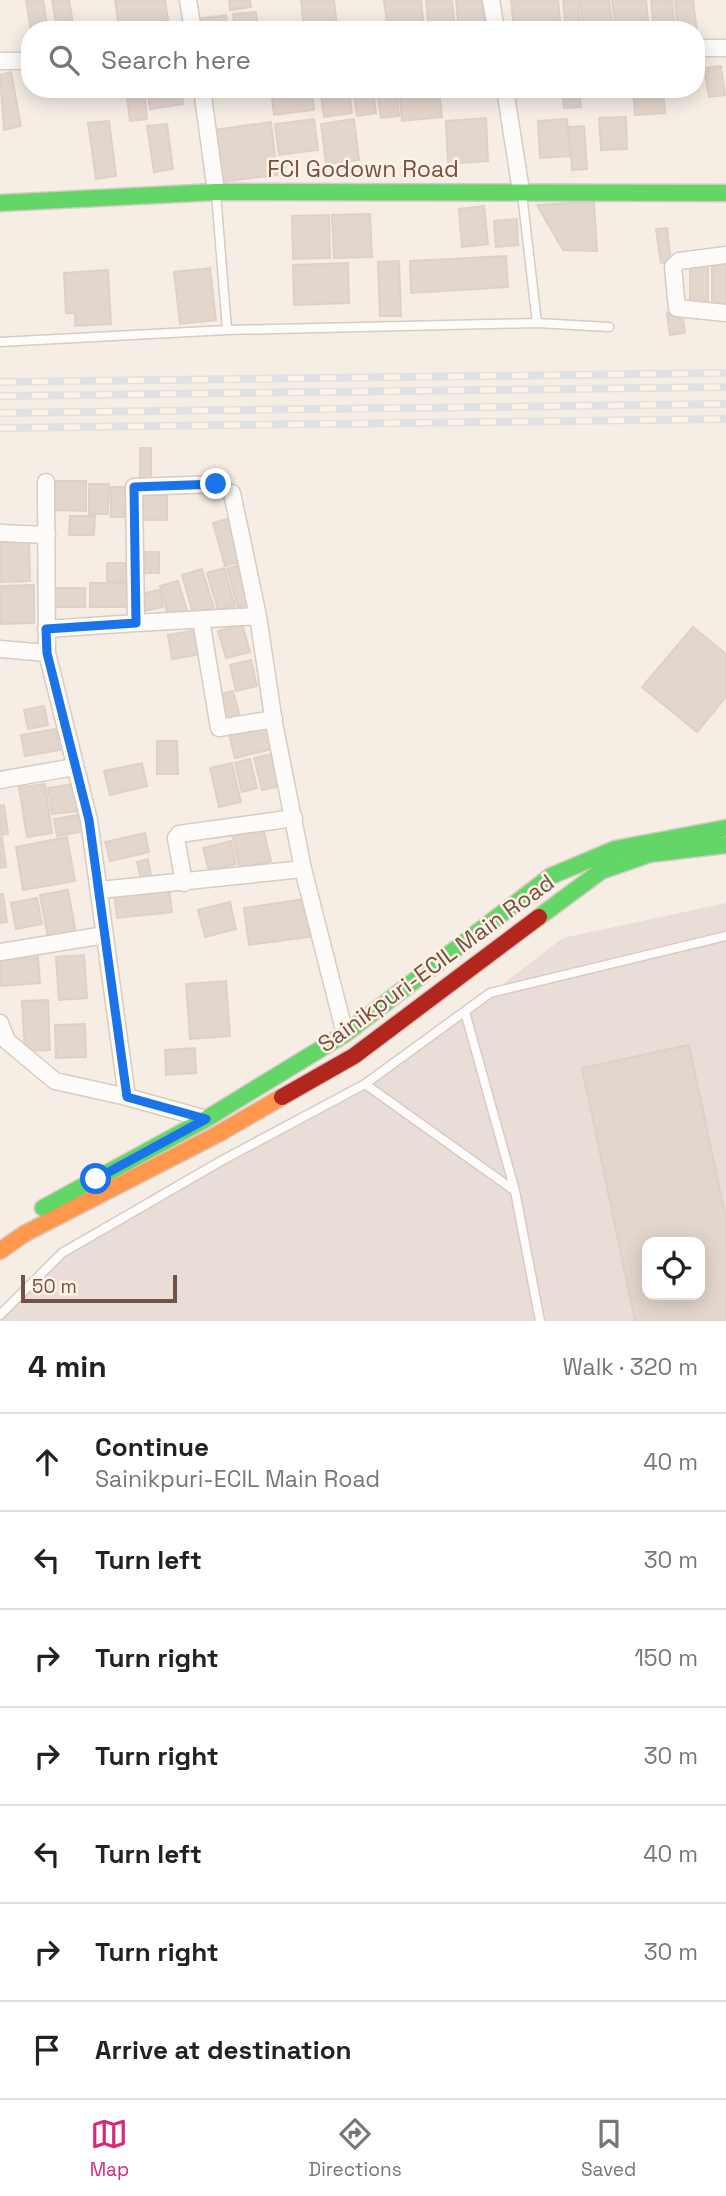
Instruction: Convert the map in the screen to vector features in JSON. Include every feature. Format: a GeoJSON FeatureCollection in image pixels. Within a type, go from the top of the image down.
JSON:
{"type":"FeatureCollection","features":[{"type":"Feature","properties":{"kind":"main road","name":"FCI Godown Road"},"geometry":{"type":"LineString","coordinates":[[0,203],[216,192],[726,193]]}},
{"type":"Feature","properties":{"kind":"main road","name":"Sainikpuri-ECIL Main Road"},"geometry":{"type":"LineString","coordinates":[[0,1232],[206,1119],[345,1034],[551,876],[584,857],[624,844],[726,828]]}},
{"type":"Feature","properties":{"kind":"main road","name":"Sainikpuri-ECIL Main Road"},"geometry":{"type":"LineString","coordinates":[[0,1251],[24,1234],[218,1134],[354,1055],[601,871],[650,855],[726,845]]}},
{"type":"Feature","properties":{"kind":"street"},"geometry":{"type":"LineString","coordinates":[[188,0],[192,21]]}},
{"type":"Feature","properties":{"kind":"street"},"geometry":{"type":"LineString","coordinates":[[491,0],[494,21]]}},
{"type":"Feature","properties":{"kind":"street"},"geometry":{"type":"LineString","coordinates":[[705,48],[726,48]]}},
{"type":"Feature","properties":{"kind":"street"},"geometry":{"type":"LineString","coordinates":[[0,61],[21,61]]}},
{"type":"Feature","properties":{"kind":"street"},"geometry":{"type":"LineString","coordinates":[[203,98],[216,192]]}},
{"type":"Feature","properties":{"kind":"street"},"geometry":{"type":"LineString","coordinates":[[506,98],[521,191]]}},
{"type":"Feature","properties":{"kind":"street"},"geometry":{"type":"LineString","coordinates":[[726,255],[679,261],[673,267],[677,308],[726,313]]}},
{"type":"Feature","properties":{"kind":"street"},"geometry":{"type":"LineString","coordinates":[[46,482],[47,653],[89,820],[127,1097]]}},
{"type":"Feature","properties":{"kind":"street"},"geometry":{"type":"LineString","coordinates":[[136,623],[134,487],[216,484]]}},
{"type":"Feature","properties":{"kind":"street"},"geometry":{"type":"LineString","coordinates":[[232,493],[258,616],[274,719],[303,869],[345,1034]]}},
{"type":"Feature","properties":{"kind":"street"},"geometry":{"type":"LineString","coordinates":[[0,533],[47,535]]}},
{"type":"Feature","properties":{"kind":"street"},"geometry":{"type":"LineString","coordinates":[[46,629],[258,616]]}},
{"type":"Feature","properties":{"kind":"street"},"geometry":{"type":"LineString","coordinates":[[201,620],[219,728],[274,719]]}},
{"type":"Feature","properties":{"kind":"street"},"geometry":{"type":"LineString","coordinates":[[0,649],[47,653]]}},
{"type":"Feature","properties":{"kind":"street"},"geometry":{"type":"LineString","coordinates":[[0,780],[74,767]]}},
{"type":"Feature","properties":{"kind":"street"},"geometry":{"type":"LineString","coordinates":[[184,883],[176,838],[179,834],[294,818]]}},
{"type":"Feature","properties":{"kind":"street"},"geometry":{"type":"LineString","coordinates":[[100,891],[303,869]]}},
{"type":"Feature","properties":{"kind":"street"},"geometry":{"type":"LineString","coordinates":[[0,952],[105,935]]}},
{"type":"Feature","properties":{"kind":"street"},"geometry":{"type":"LineString","coordinates":[[0,1023],[7,1041],[54,1082],[127,1097],[206,1119]]}},
{"type":"Feature","properties":{"kind":"lane"},"geometry":{"type":"LineString","coordinates":[[521,191],[537,323]]}},
{"type":"Feature","properties":{"kind":"lane"},"geometry":{"type":"LineString","coordinates":[[216,192],[227,330]]}},
{"type":"Feature","properties":{"kind":"lane"},"geometry":{"type":"LineString","coordinates":[[0,342],[227,330],[537,323],[609,327]]}},
{"type":"Feature","properties":{"kind":"lane"},"geometry":{"type":"LineString","coordinates":[[0,1315],[62,1253],[221,1161],[365,1084],[490,993],[726,936]]}},
{"type":"Feature","properties":{"kind":"lane"},"geometry":{"type":"LineString","coordinates":[[465,1012],[515,1191],[540,1321]]}},
{"type":"Feature","properties":{"kind":"lane"},"geometry":{"type":"LineString","coordinates":[[365,1084],[515,1191]]}},
{"type":"Feature","properties":{"kind":"shaded area"},"geometry":{"type":"Polygon","coordinates":[[[726,903],[726,1321],[0,1321],[67,1253],[416,1050],[563,938],[726,903]]]}},
{"type":"Feature","properties":{"kind":"building"},"geometry":{"type":"Polygon","coordinates":[[[26,0],[43,0],[46,21],[30,21],[26,0]]]}},
{"type":"Feature","properties":{"kind":"building"},"geometry":{"type":"Polygon","coordinates":[[[52,0],[69,0],[72,21],[56,21],[52,0]]]}},
{"type":"Feature","properties":{"kind":"building"},"geometry":{"type":"Polygon","coordinates":[[[115,0],[165,0],[168,20],[118,21],[115,0]]]}},
{"type":"Feature","properties":{"kind":"building"},"geometry":{"type":"Polygon","coordinates":[[[229,0],[250,0],[251,7],[230,10],[229,0]]]}},
{"type":"Feature","properties":{"kind":"building"},"geometry":{"type":"Polygon","coordinates":[[[301,0],[334,0],[336,21],[303,21],[301,0]]]}},
{"type":"Feature","properties":{"kind":"building"},"geometry":{"type":"Polygon","coordinates":[[[384,0],[421,0],[423,21],[387,21],[384,0]]]}},
{"type":"Feature","properties":{"kind":"building"},"geometry":{"type":"Polygon","coordinates":[[[426,0],[452,0],[454,21],[428,21],[426,0]]]}},
{"type":"Feature","properties":{"kind":"building"},"geometry":{"type":"Polygon","coordinates":[[[456,0],[482,0],[484,21],[458,21],[456,0]]]}},
{"type":"Feature","properties":{"kind":"building"},"geometry":{"type":"Polygon","coordinates":[[[511,0],[558,0],[560,21],[513,21],[511,0]]]}},
{"type":"Feature","properties":{"kind":"building"},"geometry":{"type":"Polygon","coordinates":[[[563,0],[578,0],[580,21],[565,21],[563,0]]]}},
{"type":"Feature","properties":{"kind":"building"},"geometry":{"type":"Polygon","coordinates":[[[580,0],[609,0],[612,21],[583,21],[580,0]]]}},
{"type":"Feature","properties":{"kind":"building"},"geometry":{"type":"Polygon","coordinates":[[[612,0],[646,0],[648,21],[615,21],[612,0]]]}},
{"type":"Feature","properties":{"kind":"building"},"geometry":{"type":"Polygon","coordinates":[[[651,0],[672,0],[674,21],[653,21],[651,0]]]}},
{"type":"Feature","properties":{"kind":"building"},"geometry":{"type":"Polygon","coordinates":[[[675,0],[693,0],[696,21],[677,21],[675,0]]]}},
{"type":"Feature","properties":{"kind":"building"},"geometry":{"type":"Polygon","coordinates":[[[256,12],[257,21],[234,21],[233,14],[256,12]]]}},
{"type":"Feature","properties":{"kind":"building"},"geometry":{"type":"Polygon","coordinates":[[[226,15],[227,21],[196,21],[226,15]]]}},
{"type":"Feature","properties":{"kind":"building"},"geometry":{"type":"Polygon","coordinates":[[[721,66],[725,95],[709,97],[705,68],[721,66]]]}},
{"type":"Feature","properties":{"kind":"building"},"geometry":{"type":"Polygon","coordinates":[[[11,72],[21,126],[4,130],[0,75],[11,72]]]}},
{"type":"Feature","properties":{"kind":"building"},"geometry":{"type":"Polygon","coordinates":[[[127,98],[145,98],[147,119],[130,121],[127,98]]]}},
{"type":"Feature","properties":{"kind":"building"},"geometry":{"type":"Polygon","coordinates":[[[148,98],[182,98],[183,104],[150,109],[148,98]]]}},
{"type":"Feature","properties":{"kind":"building"},"geometry":{"type":"Polygon","coordinates":[[[272,98],[313,98],[314,110],[274,115],[272,98]]]}},
{"type":"Feature","properties":{"kind":"building"},"geometry":{"type":"Polygon","coordinates":[[[321,98],[350,98],[352,113],[324,117],[321,98]]]}},
{"type":"Feature","properties":{"kind":"building"},"geometry":{"type":"Polygon","coordinates":[[[354,98],[374,98],[376,113],[357,116],[354,98]]]}},
{"type":"Feature","properties":{"kind":"building"},"geometry":{"type":"Polygon","coordinates":[[[378,98],[397,98],[399,116],[381,118],[378,98]]]}},
{"type":"Feature","properties":{"kind":"building"},"geometry":{"type":"Polygon","coordinates":[[[400,98],[440,98],[442,117],[402,121],[400,98]]]}},
{"type":"Feature","properties":{"kind":"building"},"geometry":{"type":"Polygon","coordinates":[[[563,98],[580,98],[581,107],[564,108],[563,98]]]}},
{"type":"Feature","properties":{"kind":"building"},"geometry":{"type":"Polygon","coordinates":[[[634,98],[664,98],[665,113],[635,115],[634,98]]]}},
{"type":"Feature","properties":{"kind":"building"},"geometry":{"type":"Polygon","coordinates":[[[626,117],[627,149],[601,150],[599,118],[626,117]]]}},
{"type":"Feature","properties":{"kind":"building"},"geometry":{"type":"Polygon","coordinates":[[[486,118],[488,161],[448,164],[446,121],[486,118]]]}},
{"type":"Feature","properties":{"kind":"building"},"geometry":{"type":"Polygon","coordinates":[[[314,119],[318,150],[279,155],[275,124],[314,119]]]}},
{"type":"Feature","properties":{"kind":"building"},"geometry":{"type":"Polygon","coordinates":[[[354,119],[359,160],[326,164],[321,124],[354,119]]]}},
{"type":"Feature","properties":{"kind":"building"},"geometry":{"type":"Polygon","coordinates":[[[567,119],[570,156],[540,158],[538,121],[567,119]]]}},
{"type":"Feature","properties":{"kind":"building"},"geometry":{"type":"Polygon","coordinates":[[[109,121],[116,176],[96,179],[88,123],[109,121]]]}},
{"type":"Feature","properties":{"kind":"building"},"geometry":{"type":"Polygon","coordinates":[[[271,122],[277,175],[220,182],[214,130],[271,122]]]}},
{"type":"Feature","properties":{"kind":"building"},"geometry":{"type":"Polygon","coordinates":[[[167,124],[173,169],[154,172],[147,126],[167,124]]]}},
{"type":"Feature","properties":{"kind":"building"},"geometry":{"type":"Polygon","coordinates":[[[584,126],[587,169],[572,170],[569,127],[584,126]]]}},
{"type":"Feature","properties":{"kind":"building"},"geometry":{"type":"Polygon","coordinates":[[[594,202],[597,251],[563,250],[537,205],[594,202]]]}},
{"type":"Feature","properties":{"kind":"building"},"geometry":{"type":"Polygon","coordinates":[[[484,206],[488,244],[462,247],[459,209],[484,206]]]}},
{"type":"Feature","properties":{"kind":"building"},"geometry":{"type":"Polygon","coordinates":[[[370,214],[372,257],[334,258],[332,215],[370,214]]]}},
{"type":"Feature","properties":{"kind":"building"},"geometry":{"type":"Polygon","coordinates":[[[329,215],[330,258],[293,259],[292,216],[329,215]]]}},
{"type":"Feature","properties":{"kind":"building"},"geometry":{"type":"Polygon","coordinates":[[[517,219],[518,245],[496,247],[494,221],[517,219]]]}},
{"type":"Feature","properties":{"kind":"building"},"geometry":{"type":"Polygon","coordinates":[[[667,228],[671,262],[661,263],[656,229],[667,228]]]}},
{"type":"Feature","properties":{"kind":"building"},"geometry":{"type":"Polygon","coordinates":[[[506,256],[508,287],[411,293],[410,261],[506,256]]]}},
{"type":"Feature","properties":{"kind":"building"},"geometry":{"type":"Polygon","coordinates":[[[399,261],[401,316],[380,316],[378,262],[399,261]]]}},
{"type":"Feature","properties":{"kind":"building"},"geometry":{"type":"Polygon","coordinates":[[[712,262],[726,262],[726,305],[712,305],[712,262]]]}},
{"type":"Feature","properties":{"kind":"building"},"geometry":{"type":"Polygon","coordinates":[[[348,263],[349,303],[294,305],[293,265],[348,263]]]}},
{"type":"Feature","properties":{"kind":"building"},"geometry":{"type":"Polygon","coordinates":[[[690,264],[708,264],[708,304],[690,303],[690,264]]]}},
{"type":"Feature","properties":{"kind":"building"},"geometry":{"type":"Polygon","coordinates":[[[210,268],[216,320],[180,324],[174,272],[210,268]]]}},
{"type":"Feature","properties":{"kind":"building"},"geometry":{"type":"Polygon","coordinates":[[[108,270],[111,324],[75,326],[75,313],[66,313],[64,273],[108,270]]]}},
{"type":"Feature","properties":{"kind":"building"},"geometry":{"type":"Polygon","coordinates":[[[682,311],[685,333],[670,335],[667,313],[682,311]]]}},
{"type":"Feature","properties":{"kind":"building"},"geometry":{"type":"Polygon","coordinates":[[[140,448],[151,448],[151,478],[140,478],[140,448]]]}},
{"type":"Feature","properties":{"kind":"building"},"geometry":{"type":"Polygon","coordinates":[[[55,481],[86,481],[86,511],[55,510],[55,481]]]}},
{"type":"Feature","properties":{"kind":"building"},"geometry":{"type":"Polygon","coordinates":[[[89,484],[109,484],[108,514],[89,514],[89,484]]]}},
{"type":"Feature","properties":{"kind":"building"},"geometry":{"type":"Polygon","coordinates":[[[111,487],[128,487],[128,517],[111,517],[111,487]]]}},
{"type":"Feature","properties":{"kind":"building"},"geometry":{"type":"Polygon","coordinates":[[[141,495],[167,495],[167,520],[141,520],[141,495]]]}},
{"type":"Feature","properties":{"kind":"building"},"geometry":{"type":"Polygon","coordinates":[[[70,516],[95,516],[94,535],[69,535],[70,516]]]}},
{"type":"Feature","properties":{"kind":"building"},"geometry":{"type":"Polygon","coordinates":[[[231,518],[243,561],[225,566],[213,523],[231,518]]]}},
{"type":"Feature","properties":{"kind":"building"},"geometry":{"type":"Polygon","coordinates":[[[29,541],[30,581],[0,582],[0,542],[29,541]]]}},
{"type":"Feature","properties":{"kind":"building"},"geometry":{"type":"Polygon","coordinates":[[[143,552],[159,552],[159,573],[143,573],[143,552]]]}},
{"type":"Feature","properties":{"kind":"building"},"geometry":{"type":"Polygon","coordinates":[[[107,563],[130,563],[130,581],[107,581],[107,563]]]}},
{"type":"Feature","properties":{"kind":"building"},"geometry":{"type":"Polygon","coordinates":[[[242,564],[254,603],[238,607],[227,569],[242,564]]]}},
{"type":"Feature","properties":{"kind":"building"},"geometry":{"type":"Polygon","coordinates":[[[224,568],[235,606],[218,610],[207,573],[224,568]]]}},
{"type":"Feature","properties":{"kind":"building"},"geometry":{"type":"Polygon","coordinates":[[[202,569],[214,608],[193,614],[182,575],[202,569]]]}},
{"type":"Feature","properties":{"kind":"building"},"geometry":{"type":"Polygon","coordinates":[[[178,581],[188,613],[169,618],[160,586],[178,581]]]}},
{"type":"Feature","properties":{"kind":"building"},"geometry":{"type":"Polygon","coordinates":[[[90,583],[128,583],[128,607],[90,607],[90,583]]]}},
{"type":"Feature","properties":{"kind":"building"},"geometry":{"type":"Polygon","coordinates":[[[34,585],[34,623],[0,624],[0,586],[34,585]]]}},
{"type":"Feature","properties":{"kind":"building"},"geometry":{"type":"Polygon","coordinates":[[[55,588],[85,588],[85,607],[55,607],[55,588]]]}},
{"type":"Feature","properties":{"kind":"building"},"geometry":{"type":"Polygon","coordinates":[[[159,590],[163,607],[144,611],[141,594],[159,590]]]}},
{"type":"Feature","properties":{"kind":"building"},"geometry":{"type":"Polygon","coordinates":[[[242,624],[250,652],[226,658],[218,631],[242,624]]]}},
{"type":"Feature","properties":{"kind":"building"},"geometry":{"type":"Polygon","coordinates":[[[693,627],[726,654],[726,697],[697,732],[642,687],[693,627]]]}},
{"type":"Feature","properties":{"kind":"building"},"geometry":{"type":"Polygon","coordinates":[[[198,630],[202,654],[172,659],[168,635],[198,630]]]}},
{"type":"Feature","properties":{"kind":"building"},"geometry":{"type":"Polygon","coordinates":[[[251,660],[257,686],[236,691],[230,665],[251,660]]]}},
{"type":"Feature","properties":{"kind":"building"},"geometry":{"type":"Polygon","coordinates":[[[233,691],[240,717],[223,722],[216,695],[233,691]]]}},
{"type":"Feature","properties":{"kind":"building"},"geometry":{"type":"Polygon","coordinates":[[[44,706],[48,725],[28,729],[24,710],[44,706]]]}},
{"type":"Feature","properties":{"kind":"building"},"geometry":{"type":"Polygon","coordinates":[[[266,725],[272,749],[235,758],[229,734],[266,725]]]}},
{"type":"Feature","properties":{"kind":"building"},"geometry":{"type":"Polygon","coordinates":[[[56,729],[60,750],[25,756],[21,735],[56,729]]]}},
{"type":"Feature","properties":{"kind":"building"},"geometry":{"type":"Polygon","coordinates":[[[157,741],[177,741],[178,774],[157,774],[157,741]]]}},
{"type":"Feature","properties":{"kind":"building"},"geometry":{"type":"Polygon","coordinates":[[[273,754],[280,786],[262,790],[254,758],[273,754]]]}},
{"type":"Feature","properties":{"kind":"building"},"geometry":{"type":"Polygon","coordinates":[[[250,759],[257,788],[242,792],[235,763],[250,759]]]}},
{"type":"Feature","properties":{"kind":"building"},"geometry":{"type":"Polygon","coordinates":[[[142,763],[147,786],[110,795],[104,771],[142,763]]]}},
{"type":"Feature","properties":{"kind":"building"},"geometry":{"type":"Polygon","coordinates":[[[232,763],[241,802],[219,807],[210,768],[232,763]]]}},
{"type":"Feature","properties":{"kind":"building"},"geometry":{"type":"Polygon","coordinates":[[[45,784],[52,833],[27,837],[19,787],[45,784]]]}},
{"type":"Feature","properties":{"kind":"building"},"geometry":{"type":"Polygon","coordinates":[[[74,784],[78,811],[52,814],[48,788],[74,784]]]}},
{"type":"Feature","properties":{"kind":"building"},"geometry":{"type":"Polygon","coordinates":[[[4,805],[8,834],[0,835],[0,806],[4,805]]]}},
{"type":"Feature","properties":{"kind":"building"},"geometry":{"type":"Polygon","coordinates":[[[83,814],[86,831],[57,836],[54,819],[83,814]]]}},
{"type":"Feature","properties":{"kind":"building"},"geometry":{"type":"Polygon","coordinates":[[[263,828],[271,861],[240,869],[232,835],[263,828]]]}},
{"type":"Feature","properties":{"kind":"building"},"geometry":{"type":"Polygon","coordinates":[[[145,833],[149,852],[110,861],[105,842],[145,833]]]}},
{"type":"Feature","properties":{"kind":"building"},"geometry":{"type":"Polygon","coordinates":[[[2,837],[6,867],[0,868],[0,838],[2,837]]]}},
{"type":"Feature","properties":{"kind":"building"},"geometry":{"type":"Polygon","coordinates":[[[67,837],[75,881],[23,890],[16,847],[67,837]]]}},
{"type":"Feature","properties":{"kind":"building"},"geometry":{"type":"Polygon","coordinates":[[[231,841],[236,864],[209,871],[203,848],[231,841]]]}},
{"type":"Feature","properties":{"kind":"building"},"geometry":{"type":"Polygon","coordinates":[[[148,859],[151,876],[141,878],[137,862],[148,859]]]}},
{"type":"Feature","properties":{"kind":"building"},"geometry":{"type":"Polygon","coordinates":[[[169,888],[172,912],[117,918],[114,894],[169,888]]]}},
{"type":"Feature","properties":{"kind":"building"},"geometry":{"type":"Polygon","coordinates":[[[68,890],[76,933],[48,938],[40,895],[68,890]]]}},
{"type":"Feature","properties":{"kind":"building"},"geometry":{"type":"Polygon","coordinates":[[[0,894],[3,894],[7,922],[0,923],[0,894]]]}},
{"type":"Feature","properties":{"kind":"building"},"geometry":{"type":"Polygon","coordinates":[[[37,898],[42,924],[16,929],[11,903],[37,898]]]}},
{"type":"Feature","properties":{"kind":"building"},"geometry":{"type":"Polygon","coordinates":[[[305,899],[310,937],[249,945],[244,908],[305,899]]]}},
{"type":"Feature","properties":{"kind":"building"},"geometry":{"type":"Polygon","coordinates":[[[230,902],[236,929],[205,937],[198,910],[230,902]]]}},
{"type":"Feature","properties":{"kind":"building"},"geometry":{"type":"Polygon","coordinates":[[[84,955],[87,998],[59,1000],[56,957],[84,955]]]}},
{"type":"Feature","properties":{"kind":"building"},"geometry":{"type":"Polygon","coordinates":[[[38,957],[40,983],[0,986],[0,960],[38,957]]]}},
{"type":"Feature","properties":{"kind":"building"},"geometry":{"type":"Polygon","coordinates":[[[226,981],[230,1036],[190,1039],[186,984],[226,981]]]}},
{"type":"Feature","properties":{"kind":"building"},"geometry":{"type":"Polygon","coordinates":[[[48,1000],[50,1050],[25,1051],[22,1001],[48,1000]]]}},
{"type":"Feature","properties":{"kind":"building"},"geometry":{"type":"Polygon","coordinates":[[[85,1024],[86,1057],[56,1058],[55,1025],[85,1024]]]}},
{"type":"Feature","properties":{"kind":"building"},"geometry":{"type":"Polygon","coordinates":[[[689,1045],[726,1219],[726,1321],[635,1321],[582,1068],[689,1045]]]}},
{"type":"Feature","properties":{"kind":"building"},"geometry":{"type":"Polygon","coordinates":[[[195,1048],[196,1073],[166,1075],[165,1050],[195,1048]]]}},
{"type":"Feature","properties":{"kind":"railway"},"geometry":{"type":"LineString","coordinates":[[0,382],[726,373]]}},
{"type":"Feature","properties":{"kind":"railway"},"geometry":{"type":"LineString","coordinates":[[0,396],[726,387]]}},
{"type":"Feature","properties":{"kind":"railway"},"geometry":{"type":"LineString","coordinates":[[0,413],[726,404]]}},
{"type":"Feature","properties":{"kind":"railway"},"geometry":{"type":"LineString","coordinates":[[0,428],[726,419]]}},
{"type":"Feature","properties":{"kind":"traffic: fast"},"geometry":{"type":"LineString","coordinates":[[0,203],[216,192],[726,193]]}},
{"type":"Feature","properties":{"kind":"traffic: fast"},"geometry":{"type":"LineString","coordinates":[[43,1208],[206,1119],[345,1034],[551,876],[615,849],[726,828]]}},
{"type":"Feature","properties":{"kind":"traffic: fast"},"geometry":{"type":"LineString","coordinates":[[539,917],[601,871],[650,854],[726,845]]}},
{"type":"Feature","properties":{"kind":"traffic: slow"},"geometry":{"type":"LineString","coordinates":[[0,1251],[24,1234],[218,1134],[282,1097]]}},
{"type":"Feature","properties":{"kind":"traffic: jam"},"geometry":{"type":"LineString","coordinates":[[282,1097],[354,1056],[539,917]]}},
{"type":"Feature","properties":{"kind":"route"},"geometry":{"type":"LineString","coordinates":[[96,1179],[206,1119],[127,1097],[89,820],[47,653],[46,629],[136,623],[134,487],[216,484]]}}]}
